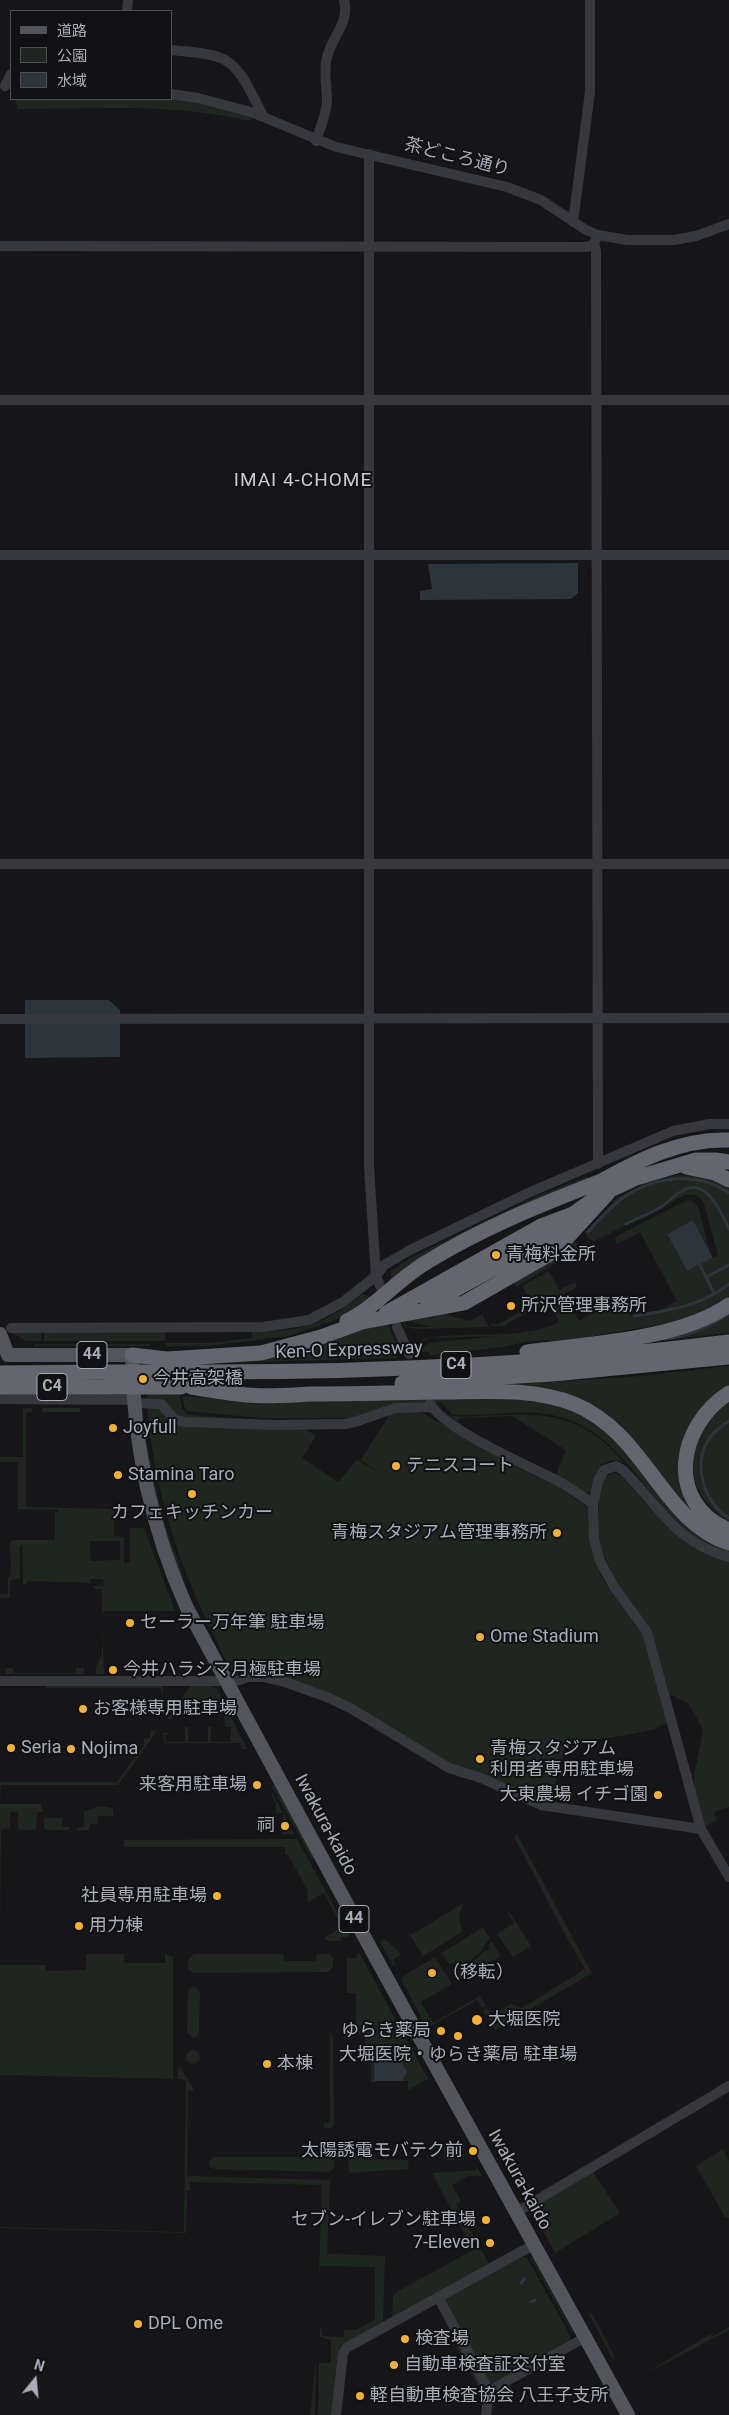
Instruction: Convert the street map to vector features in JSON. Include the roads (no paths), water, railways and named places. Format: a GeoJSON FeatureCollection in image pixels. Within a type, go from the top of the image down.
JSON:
{"type":"FeatureCollection","features":[{"type":"Feature","properties":{"kind":"highway"},"geometry":{"type":"LineString","coordinates":[[132,1355],[168,1359],[254,1354],[321,1337],[388,1312],[541,1226],[574,1214],[657,1153],[693,1142],[729,1140]]}},
{"type":"Feature","properties":{"kind":"highway"},"geometry":{"type":"LineString","coordinates":[[657,1153],[702,1148],[729,1153]]}},
{"type":"Feature","properties":{"kind":"highway"},"geometry":{"type":"LineString","coordinates":[[377,1301],[433,1276],[604,1191],[636,1178],[672,1166],[702,1160],[729,1162]]}},
{"type":"Feature","properties":{"kind":"highway"},"geometry":{"type":"LineString","coordinates":[[672,1166],[706,1170],[729,1180]]}},
{"type":"Feature","properties":{"kind":"highway"},"geometry":{"type":"LineString","coordinates":[[132,1355],[157,1350],[205,1350],[288,1341],[346,1321],[456,1254],[581,1189],[604,1191]]}},
{"type":"Feature","properties":{"kind":"highway"},"geometry":{"type":"LineString","coordinates":[[414,1312],[438,1308],[530,1258],[581,1220],[604,1191]]}},
{"type":"Feature","properties":{"kind":"highway"},"geometry":{"type":"LineString","coordinates":[[362,1322],[397,1321],[581,1220]]}},
{"type":"Feature","properties":{"kind":"highway"},"geometry":{"type":"LineString","coordinates":[[397,1321],[560,1223],[581,1220]]}},
{"type":"Feature","properties":{"kind":"highway"},"geometry":{"type":"LineString","coordinates":[[369,1369],[551,1348],[662,1332],[697,1322],[729,1306]]}},
{"type":"Feature","properties":{"kind":"highway","name":"Ken-O Expressway"},"geometry":{"type":"LineString","coordinates":[[0,1372],[184,1382],[369,1369],[523,1361],[729,1342]]}},
{"type":"Feature","properties":{"kind":"highway","name":"Ken-O Expressway"},"geometry":{"type":"LineString","coordinates":[[0,1387],[184,1382],[396,1383],[495,1378],[729,1357]]}},
{"type":"Feature","properties":{"kind":"highway"},"geometry":{"type":"LineString","coordinates":[[184,1382],[253,1395],[512,1392],[556,1398],[581,1407],[610,1425],[633,1448],[670,1498],[688,1518],[709,1534],[729,1542]]}},
{"type":"Feature","properties":{"kind":"highway"},"geometry":{"type":"LineString","coordinates":[[729,1393],[712,1406],[696,1426],[688,1443],[686,1464],[688,1482],[699,1506],[711,1519],[729,1530]]}},
{"type":"Feature","properties":{"kind":"main road","name":"44"},"geometry":{"type":"LineString","coordinates":[[5,1331],[4,1356],[132,1355]]}},
{"type":"Feature","properties":{"kind":"main road","name":"Iwakura-kaido"},"geometry":{"type":"LineString","coordinates":[[132,1355],[134,1401],[145,1481],[164,1552],[187,1608],[533,2245],[628,2415]]}},
{"type":"Feature","properties":{"kind":"street"},"geometry":{"type":"LineString","coordinates":[[316,140],[327,101],[325,70],[327,57],[343,25],[346,12],[344,0]]}},
{"type":"Feature","properties":{"kind":"street"},"geometry":{"type":"LineString","coordinates":[[573,222],[590,92],[590,0]]}},
{"type":"Feature","properties":{"kind":"street"},"geometry":{"type":"LineString","coordinates":[[172,50],[209,55],[226,60],[238,72],[264,116]]}},
{"type":"Feature","properties":{"kind":"street","name":"茶どころ通り"},"geometry":{"type":"LineString","coordinates":[[172,94],[205,100],[264,116],[316,140],[507,187],[541,200],[596,240],[674,240],[696,236],[729,224]]}},
{"type":"Feature","properties":{"kind":"street"},"geometry":{"type":"LineString","coordinates":[[369,154],[369,1167],[378,1281]]}},
{"type":"Feature","properties":{"kind":"street"},"geometry":{"type":"LineString","coordinates":[[0,246],[587,247],[596,240]]}},
{"type":"Feature","properties":{"kind":"street"},"geometry":{"type":"LineString","coordinates":[[596,240],[598,1164]]}},
{"type":"Feature","properties":{"kind":"street"},"geometry":{"type":"LineString","coordinates":[[0,400],[729,400]]}},
{"type":"Feature","properties":{"kind":"street"},"geometry":{"type":"LineString","coordinates":[[0,555],[729,555]]}},
{"type":"Feature","properties":{"kind":"street"},"geometry":{"type":"LineString","coordinates":[[0,864],[729,864]]}},
{"type":"Feature","properties":{"kind":"street"},"geometry":{"type":"LineString","coordinates":[[0,1019],[729,1018]]}},
{"type":"Feature","properties":{"kind":"street"},"geometry":{"type":"LineString","coordinates":[[5,1331],[250,1328],[287,1325],[324,1314],[378,1281],[384,1265],[412,1248],[528,1193],[673,1131],[710,1124],[729,1124]]}},
{"type":"Feature","properties":{"kind":"street"},"geometry":{"type":"LineString","coordinates":[[397,1321],[409,1354]]}},
{"type":"Feature","properties":{"kind":"street"},"geometry":{"type":"LineString","coordinates":[[0,1400],[134,1401],[161,1404],[175,1420],[185,1422],[276,1425],[350,1423],[395,1408],[430,1405],[455,1426],[500,1453],[563,1484],[594,1504]]}},
{"type":"Feature","properties":{"kind":"street"},"geometry":{"type":"LineString","coordinates":[[729,1557],[707,1550],[680,1533],[620,1468],[610,1467],[604,1470],[598,1482],[594,1504],[593,1531],[600,1561],[614,1587],[647,1632],[701,1829],[729,1876]]}},
{"type":"Feature","properties":{"kind":"street"},"geometry":{"type":"LineString","coordinates":[[0,1681],[236,1681],[249,1677],[263,1677],[319,1694],[352,1709],[449,1768],[480,1778],[540,1806],[701,1829]]}},
{"type":"Feature","properties":{"kind":"street"},"geometry":{"type":"LineString","coordinates":[[515,2212],[729,2086]]}},
{"type":"Feature","properties":{"kind":"street"},"geometry":{"type":"LineString","coordinates":[[336,2415],[343,2354],[346,2348],[533,2245]]}},
{"type":"Feature","properties":{"kind":"street"},"geometry":{"type":"LineString","coordinates":[[438,2297],[489,2391],[486,2415]]}},
{"type":"Feature","properties":{"kind":"street"},"geometry":{"type":"LineString","coordinates":[[489,2391],[584,2338]]}},
{"type":"Feature","properties":{"kind":"water"},"geometry":{"type":"Polygon","coordinates":[[[578,563],[578,593],[571,599],[420,600],[420,591],[432,589],[428,564],[578,563]]]}},
{"type":"Feature","properties":{"kind":"water"},"geometry":{"type":"Polygon","coordinates":[[[25,1000],[109,1000],[120,1010],[120,1057],[25,1058],[25,1000]]]}},
{"type":"Feature","properties":{"kind":"water"},"geometry":{"type":"Polygon","coordinates":[[[693,1220],[713,1258],[687,1271],[667,1234],[693,1220]]]}},
{"type":"Feature","properties":{"kind":"water"},"geometry":{"type":"Polygon","coordinates":[[[374,2047],[393,2047],[407,2072],[402,2081],[374,2081],[374,2047]]]}},
{"type":"Feature","properties":{"kind":"waterway"},"geometry":{"type":"LineString","coordinates":[[588,1232],[624,1197],[649,1184],[676,1179],[690,1179],[704,1181],[729,1193]]}},
{"type":"Feature","properties":{"kind":"waterway"},"geometry":{"type":"LineString","coordinates":[[626,1224],[664,1205],[682,1191],[699,1188],[712,1198],[729,1229]]}},
{"type":"Feature","properties":{"kind":"waterway"},"geometry":{"type":"LineString","coordinates":[[700,1265],[714,1293]]}},
{"type":"Feature","properties":{"kind":"waterway"},"geometry":{"type":"LineString","coordinates":[[706,1277],[729,1265]]}},
{"type":"Feature","properties":{"kind":"waterway"},"geometry":{"type":"LineString","coordinates":[[634,1316],[696,1302],[707,1298],[729,1284]]}},
{"type":"Feature","properties":{"kind":"waterway"},"geometry":{"type":"LineString","coordinates":[[664,1339],[697,1331],[729,1314]]}},
{"type":"Feature","properties":{"kind":"waterway"},"geometry":{"type":"LineString","coordinates":[[729,1421],[709,1439],[701,1460],[701,1471],[707,1493],[720,1511],[729,1518]]}},
{"type":"Feature","properties":{"kind":"waterway"},"geometry":{"type":"LineString","coordinates":[[521,2283],[525,2278]]}},
{"type":"Feature","properties":{"kind":"waterway"},"geometry":{"type":"LineString","coordinates":[[531,2302],[535,2300]]}},
{"type":"Feature","properties":{"kind":"place","name":"青梅料金所"},"geometry":{"type":"Point","coordinates":[496,1255]}},
{"type":"Feature","properties":{"kind":"place","name":"所沢管理事務所"},"geometry":{"type":"Point","coordinates":[511,1306]}},
{"type":"Feature","properties":{"kind":"place","name":"今井高架橋"},"geometry":{"type":"Point","coordinates":[143,1379]}},
{"type":"Feature","properties":{"kind":"place","name":"Joyfull"},"geometry":{"type":"Point","coordinates":[113,1428]}},
{"type":"Feature","properties":{"kind":"place","name":"テニスコート"},"geometry":{"type":"Point","coordinates":[396,1466]}},
{"type":"Feature","properties":{"kind":"place","name":"Stamina Taro"},"geometry":{"type":"Point","coordinates":[118,1475]}},
{"type":"Feature","properties":{"kind":"place","name":"カフェキッチンカー"},"geometry":{"type":"Point","coordinates":[192,1494]}},
{"type":"Feature","properties":{"kind":"place","name":"青梅スタジアム管理事務所"},"geometry":{"type":"Point","coordinates":[557,1533]}},
{"type":"Feature","properties":{"kind":"place","name":"セーラー万年筆 駐車場"},"geometry":{"type":"Point","coordinates":[130,1623]}},
{"type":"Feature","properties":{"kind":"place","name":"Ome Stadium"},"geometry":{"type":"Point","coordinates":[480,1637]}},
{"type":"Feature","properties":{"kind":"place","name":"今井ハラシマ月極駐車場"},"geometry":{"type":"Point","coordinates":[113,1670]}},
{"type":"Feature","properties":{"kind":"place","name":"お客様専用駐車場"},"geometry":{"type":"Point","coordinates":[83,1709]}},
{"type":"Feature","properties":{"kind":"place","name":"Seria"},"geometry":{"type":"Point","coordinates":[11,1748]}},
{"type":"Feature","properties":{"kind":"place","name":"Nojima"},"geometry":{"type":"Point","coordinates":[71,1749]}},
{"type":"Feature","properties":{"kind":"place","name":"青梅スタジアム 利用者専用駐車場"},"geometry":{"type":"Point","coordinates":[480,1759]}},
{"type":"Feature","properties":{"kind":"place","name":"来客用駐車場"},"geometry":{"type":"Point","coordinates":[257,1785]}},
{"type":"Feature","properties":{"kind":"place","name":"大東農場 イチゴ園"},"geometry":{"type":"Point","coordinates":[658,1795]}},
{"type":"Feature","properties":{"kind":"place","name":"祠"},"geometry":{"type":"Point","coordinates":[285,1826]}},
{"type":"Feature","properties":{"kind":"place","name":"社員専用駐車場"},"geometry":{"type":"Point","coordinates":[217,1896]}},
{"type":"Feature","properties":{"kind":"place","name":"用力棟"},"geometry":{"type":"Point","coordinates":[79,1926]}},
{"type":"Feature","properties":{"kind":"place","name":"（移転）"},"geometry":{"type":"Point","coordinates":[432,1973]}},
{"type":"Feature","properties":{"kind":"place","name":"大堀医院"},"geometry":{"type":"Point","coordinates":[477,2020]}},
{"type":"Feature","properties":{"kind":"place","name":"ゆらき薬局"},"geometry":{"type":"Point","coordinates":[441,2031]}},
{"type":"Feature","properties":{"kind":"place","name":"大堀医院・ゆらき薬局 駐車場"},"geometry":{"type":"Point","coordinates":[458,2036]}},
{"type":"Feature","properties":{"kind":"place","name":"本棟"},"geometry":{"type":"Point","coordinates":[267,2064]}},
{"type":"Feature","properties":{"kind":"place","name":"太陽誘電モバテク前"},"geometry":{"type":"Point","coordinates":[473,2151]}},
{"type":"Feature","properties":{"kind":"place","name":"セブン-イレブン駐車場"},"geometry":{"type":"Point","coordinates":[486,2220]}},
{"type":"Feature","properties":{"kind":"place","name":"7-Eleven"},"geometry":{"type":"Point","coordinates":[490,2243]}},
{"type":"Feature","properties":{"kind":"place","name":"DPL Ome"},"geometry":{"type":"Point","coordinates":[138,2324]}},
{"type":"Feature","properties":{"kind":"place","name":"検査場"},"geometry":{"type":"Point","coordinates":[405,2339]}},
{"type":"Feature","properties":{"kind":"place","name":"自動車検査証交付室"},"geometry":{"type":"Point","coordinates":[394,2365]}},
{"type":"Feature","properties":{"kind":"place","name":"軽自動車検査協会 八王子支所"},"geometry":{"type":"Point","coordinates":[360,2396]}},
{"type":"Feature","properties":{"kind":"district","name":"IMAI 4-CHOME"},"geometry":{"type":"Point","coordinates":[303,481]}}]}
